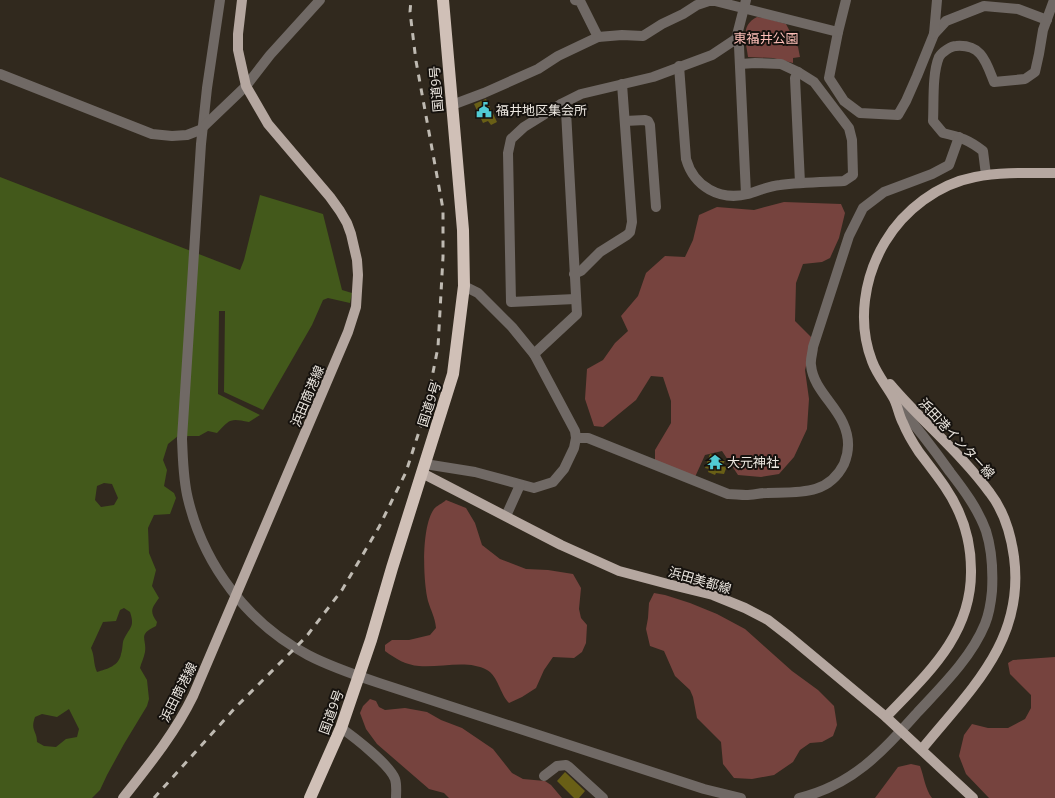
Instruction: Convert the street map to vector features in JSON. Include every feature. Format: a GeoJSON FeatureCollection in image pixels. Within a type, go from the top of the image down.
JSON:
{"type":"FeatureCollection","features":[{"type":"Feature","properties":{"kind":"highway","name":"国道9号"},"geometry":{"type":"LineString","coordinates":[[310,798],[341,728],[371,640],[453,374],[464,286],[462,230],[442,0]]}},
{"type":"Feature","properties":{"kind":"main road","name":"浜田商港線"},"geometry":{"type":"LineString","coordinates":[[123,798],[166,743],[184,715],[193,696],[348,332],[356,306],[358,274],[351,234],[346,223],[330,197],[268,124],[246,86],[238,50],[239,20],[242,0]]}},
{"type":"Feature","properties":{"kind":"main road","name":"浜田港インター線"},"geometry":{"type":"LineString","coordinates":[[886,717],[931,670],[943,655],[954,637],[968,603],[971,571],[968,537],[957,506],[946,487],[919,451],[903,423],[894,400],[872,362],[866,342],[865,301],[868,278],[876,256],[903,218],[919,203],[937,191],[960,181],[986,175],[1055,173]]}},
{"type":"Feature","properties":{"kind":"main road","name":"浜田港インター線"},"geometry":{"type":"LineString","coordinates":[[872,362],[902,398],[968,464],[991,494],[1000,508],[1012,542],[1015,564],[1013,608],[1008,627],[1001,643],[991,662],[922,749]]}},
{"type":"Feature","properties":{"kind":"main road","name":"浜田美都線"},"geometry":{"type":"LineString","coordinates":[[423,468],[506,516],[561,545],[618,571],[713,595],[745,608],[768,620],[886,717],[973,798]]}},
{"type":"Feature","properties":{"kind":"street"},"geometry":{"type":"LineString","coordinates":[[220,0],[207,88],[201,144],[182,439],[186,487],[191,511],[212,562],[223,580],[232,592],[259,620],[281,638],[308,654],[331,665],[379,683],[704,789],[741,798]]}},
{"type":"Feature","properties":{"kind":"street"},"geometry":{"type":"LineString","coordinates":[[0,74],[152,134],[172,136],[187,135],[200,130],[246,86],[270,55],[320,0]]}},
{"type":"Feature","properties":{"kind":"street"},"geometry":{"type":"LineString","coordinates":[[579,0],[598,37]]}},
{"type":"Feature","properties":{"kind":"street"},"geometry":{"type":"LineString","coordinates":[[846,0],[829,78],[844,101],[860,113],[898,115],[915,82],[934,34],[937,0]]}},
{"type":"Feature","properties":{"kind":"street"},"geometry":{"type":"LineString","coordinates":[[986,175],[983,151],[973,143],[959,137],[943,133],[933,121],[936,70],[940,56],[953,46],[965,45],[976,49],[984,58],[994,82],[1025,79],[1034,72],[1043,30],[1054,0]]}},
{"type":"Feature","properties":{"kind":"street"},"geometry":{"type":"LineString","coordinates":[[452,105],[484,93],[538,69],[558,56],[598,37],[622,35],[643,36],[697,5],[709,1],[745,4],[838,32]]}},
{"type":"Feature","properties":{"kind":"street"},"geometry":{"type":"LineString","coordinates":[[745,4],[736,39],[739,46],[746,194]]}},
{"type":"Feature","properties":{"kind":"street"},"geometry":{"type":"LineString","coordinates":[[934,34],[946,21],[984,6],[1018,9],[1047,20]]}},
{"type":"Feature","properties":{"kind":"street"},"geometry":{"type":"LineString","coordinates":[[575,299],[511,302],[508,153],[511,139],[524,127],[561,104],[581,94],[653,77],[679,66],[712,55],[736,39]]}},
{"type":"Feature","properties":{"kind":"street"},"geometry":{"type":"LineString","coordinates":[[679,66],[686,159],[691,173],[702,185],[717,194],[736,196],[778,185],[844,181],[853,175],[852,140],[850,128],[814,82],[782,64],[740,64]]}},
{"type":"Feature","properties":{"kind":"street"},"geometry":{"type":"LineString","coordinates":[[798,72],[795,78],[800,183]]}},
{"type":"Feature","properties":{"kind":"street"},"geometry":{"type":"LineString","coordinates":[[574,274],[581,271],[600,252],[630,232],[632,222],[622,84]]}},
{"type":"Feature","properties":{"kind":"street"},"geometry":{"type":"LineString","coordinates":[[534,354],[577,314],[566,111],[561,104]]}},
{"type":"Feature","properties":{"kind":"street"},"geometry":{"type":"LineString","coordinates":[[625,121],[645,120],[648,121],[650,125],[656,207]]}},
{"type":"Feature","properties":{"kind":"street"},"geometry":{"type":"LineString","coordinates":[[576,438],[588,438],[728,494],[747,495],[757,493],[806,492],[824,486],[835,478],[846,459],[849,443],[848,436],[843,422],[817,386],[811,365],[814,347],[849,236],[863,208],[884,192],[926,176],[949,165],[959,137]]}},
{"type":"Feature","properties":{"kind":"street"},"geometry":{"type":"LineString","coordinates":[[423,468],[476,472],[534,488],[553,482],[564,469],[572,454],[576,438],[574,431],[534,354],[478,292],[464,286]]}},
{"type":"Feature","properties":{"kind":"street"},"geometry":{"type":"LineString","coordinates":[[800,798],[828,789],[843,781],[888,746],[942,686],[974,645],[985,623],[990,603],[993,579],[991,555],[986,532],[976,510],[965,491],[894,400]]}},
{"type":"Feature","properties":{"kind":"street"},"geometry":{"type":"LineString","coordinates":[[506,516],[520,485]]}},
{"type":"Feature","properties":{"kind":"street"},"geometry":{"type":"LineString","coordinates":[[341,728],[352,735],[388,768],[395,780],[396,798]]}},
{"type":"Feature","properties":{"kind":"street"},"geometry":{"type":"LineString","coordinates":[[544,776],[557,766],[566,765],[603,798]]}},
{"type":"Feature","properties":{"kind":"green space","name":"東福井公園"},"geometry":{"type":"Polygon","coordinates":[[[757,17],[786,24],[798,47],[800,57],[793,58],[793,63],[773,58],[748,57],[745,40],[746,29],[752,20],[757,17]]]}},
{"type":"Feature","properties":{"kind":"green space"},"geometry":{"type":"Polygon","coordinates":[[[784,202],[841,204],[845,213],[839,238],[830,258],[822,262],[803,264],[796,283],[795,321],[813,339],[805,370],[809,399],[807,429],[794,457],[779,474],[761,477],[738,475],[722,451],[705,455],[695,477],[655,461],[655,450],[671,423],[671,401],[663,377],[651,376],[636,400],[603,427],[594,426],[585,399],[587,369],[603,360],[615,343],[628,331],[621,316],[638,296],[646,273],[665,256],[685,257],[693,240],[699,215],[717,207],[754,210],[784,202]]]}},
{"type":"Feature","properties":{"kind":"green space"},"geometry":{"type":"Polygon","coordinates":[[[446,500],[466,508],[475,523],[482,545],[500,559],[526,569],[548,570],[573,574],[581,588],[579,609],[581,618],[587,625],[586,643],[582,652],[574,658],[553,657],[544,670],[536,688],[509,703],[503,695],[494,676],[487,670],[463,664],[427,666],[414,665],[401,661],[385,651],[385,645],[392,640],[409,640],[430,635],[436,628],[426,592],[424,568],[425,541],[430,517],[434,509],[446,500]]]}},
{"type":"Feature","properties":{"kind":"green space"},"geometry":{"type":"Polygon","coordinates":[[[654,593],[690,603],[717,614],[745,629],[792,671],[818,690],[834,706],[837,725],[833,736],[822,742],[810,743],[800,750],[793,762],[774,775],[752,779],[734,778],[723,764],[721,742],[697,718],[693,697],[690,690],[675,676],[664,651],[650,646],[646,629],[649,603],[654,593]]]}},
{"type":"Feature","properties":{"kind":"green space"},"geometry":{"type":"Polygon","coordinates":[[[1055,657],[1055,798],[989,798],[966,774],[959,756],[964,735],[972,724],[988,728],[1008,728],[1025,719],[1031,708],[1031,695],[1010,674],[1008,663],[1013,660],[1055,657]]]}},
{"type":"Feature","properties":{"kind":"green space"},"geometry":{"type":"Polygon","coordinates":[[[370,699],[376,701],[379,707],[385,710],[405,708],[427,712],[441,720],[462,728],[493,749],[512,773],[523,779],[545,781],[551,785],[562,798],[449,798],[444,793],[429,789],[377,744],[366,729],[360,713],[363,706],[370,699]]]}},
{"type":"Feature","properties":{"kind":"green space"},"geometry":{"type":"Polygon","coordinates":[[[911,764],[920,766],[926,787],[932,798],[875,798],[898,767],[911,764]]]}},
{"type":"Feature","properties":{"kind":"shaded area"},"geometry":{"type":"Polygon","coordinates":[[[0,177],[240,270],[244,260],[260,195],[323,214],[342,290],[352,293],[350,303],[328,298],[323,300],[312,325],[263,410],[224,392],[225,311],[219,311],[218,394],[260,415],[249,422],[234,420],[228,422],[217,433],[208,431],[199,436],[178,436],[168,444],[163,460],[167,470],[164,486],[174,493],[176,498],[170,514],[154,515],[148,528],[149,553],[156,570],[152,586],[159,598],[152,610],[157,622],[156,626],[145,634],[145,652],[140,668],[147,680],[149,699],[147,706],[124,744],[100,790],[92,798],[0,798],[0,177]],[[104,483],[97,486],[95,500],[101,507],[114,505],[118,498],[112,484],[104,483]],[[124,608],[120,610],[116,621],[103,622],[91,648],[97,672],[112,666],[120,658],[123,641],[131,627],[132,621],[130,612],[124,608]],[[69,709],[57,717],[42,714],[35,717],[33,728],[37,742],[44,746],[56,747],[66,739],[77,737],[79,729],[69,709]]]}},
{"type":"Feature","properties":{"kind":"building","name":"福井地区集会所"},"geometry":{"type":"Polygon","coordinates":[[[486,99],[497,122],[491,125],[488,121],[483,123],[474,104],[486,99]]]}},
{"type":"Feature","properties":{"kind":"building","name":"大元神社"},"geometry":{"type":"Polygon","coordinates":[[[710,454],[725,460],[723,465],[727,466],[724,474],[716,473],[715,475],[708,472],[709,469],[705,468],[710,454]]]}},
{"type":"Feature","properties":{"kind":"building"},"geometry":{"type":"Polygon","coordinates":[[[565,772],[585,791],[579,798],[574,798],[557,781],[565,772]]]}},
{"type":"Feature","properties":{"kind":"railway"},"geometry":{"type":"LineString","coordinates":[[154,798],[235,708],[306,637],[342,590],[379,527],[406,472],[425,413],[438,347],[443,257],[443,209],[416,61],[410,12],[411,0]]}},
{"type":"Feature","properties":{"kind":"place","name":"福井地区集会所"},"geometry":{"type":"Point","coordinates":[484,110]}},
{"type":"Feature","properties":{"kind":"place","name":"大元神社"},"geometry":{"type":"Point","coordinates":[715,462]}}]}
